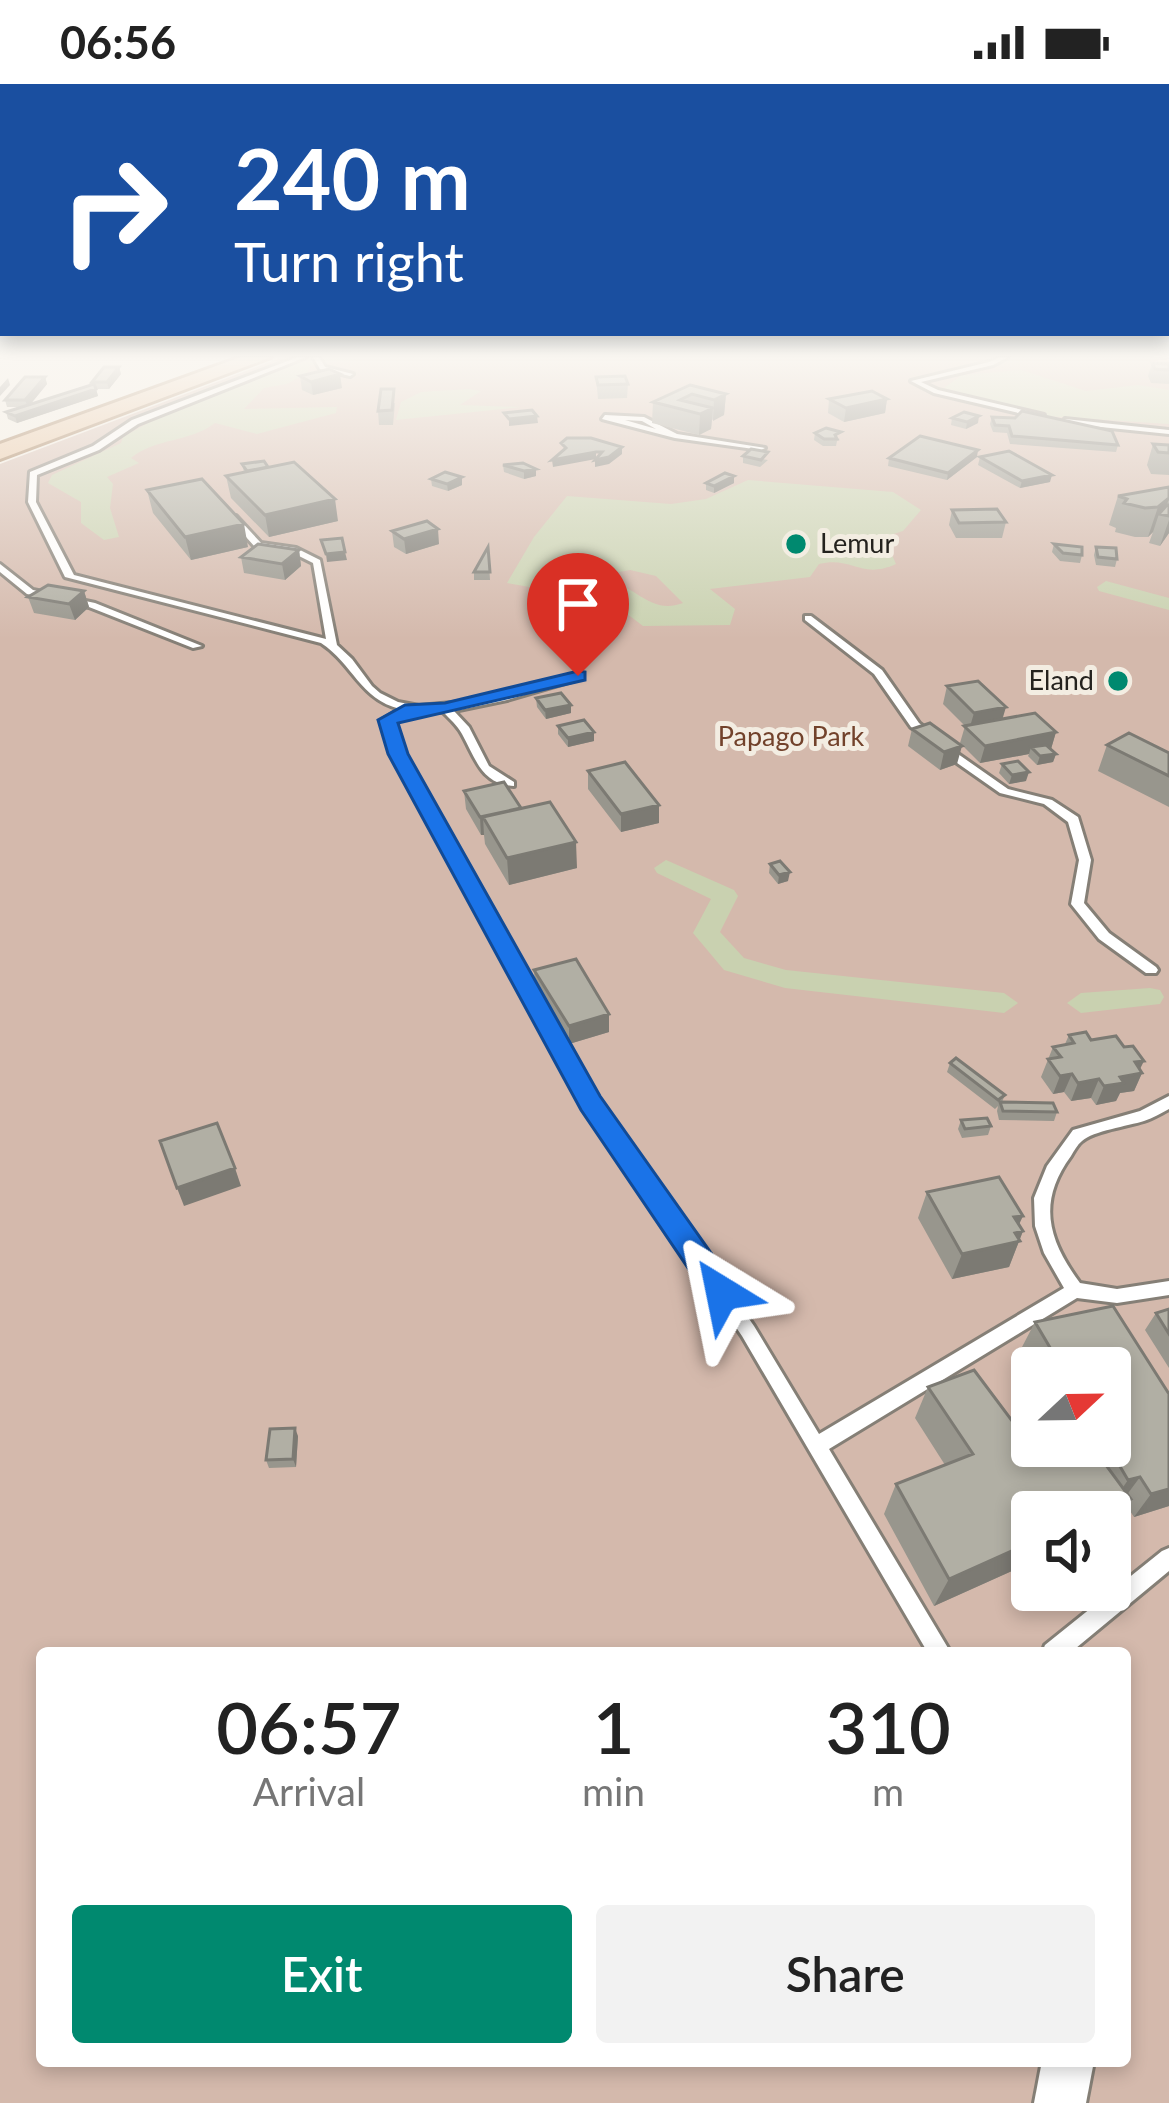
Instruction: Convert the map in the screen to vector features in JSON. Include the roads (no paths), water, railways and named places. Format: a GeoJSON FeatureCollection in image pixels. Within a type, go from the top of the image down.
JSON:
{"type":"FeatureCollection","features":[{"type":"Feature","properties":{"kind":"street"},"geometry":{"type":"LineString","coordinates":[[1060,2103],[1067,2067]]}},
{"type":"Feature","properties":{"kind":"lane"},"geometry":{"type":"LineString","coordinates":[[88,451],[33,474],[30,482],[32,502],[70,577],[332,646],[348,654],[373,693],[405,711]]}},
{"type":"Feature","properties":{"kind":"lane"},"geometry":{"type":"LineString","coordinates":[[231,515],[258,544],[293,550],[317,562],[332,646]]}},
{"type":"Feature","properties":{"kind":"lane"},"geometry":{"type":"LineString","coordinates":[[0,567],[6,577],[30,592],[92,604],[197,646]]}},
{"type":"Feature","properties":{"kind":"lane"},"geometry":{"type":"LineString","coordinates":[[808,617],[878,671],[915,725],[954,756],[1004,791],[1048,802],[1074,820],[1085,860],[1077,904],[1104,936],[1151,970]]}},
{"type":"Feature","properties":{"kind":"lane"},"geometry":{"type":"LineString","coordinates":[[578,676],[445,708],[405,711],[387,720],[398,754],[591,1103],[748,1331],[937,1647]]}},
{"type":"Feature","properties":{"kind":"lane"},"geometry":{"type":"LineString","coordinates":[[445,708],[464,727],[484,768],[510,784]]}},
{"type":"Feature","properties":{"kind":"lane"},"geometry":{"type":"LineString","coordinates":[[1075,1290],[1055,1264],[1043,1237],[1045,1184],[1078,1134],[1145,1115],[1169,1102]]}},
{"type":"Feature","properties":{"kind":"lane"},"geometry":{"type":"LineString","coordinates":[[819,1444],[1075,1290],[1117,1296],[1169,1288]]}},
{"type":"Feature","properties":{"kind":"lane"},"geometry":{"type":"LineString","coordinates":[[1060,1647],[1169,1558]]}},
{"type":"Feature","properties":{"kind":"waterway"},"geometry":{"type":"LineString","coordinates":[[1106,587],[1169,604]]}},
{"type":"Feature","properties":{"kind":"waterway"},"geometry":{"type":"LineString","coordinates":[[666,868],[725,896],[706,933],[734,964],[785,979],[1004,1003]]}},
{"type":"Feature","properties":{"kind":"waterway"},"geometry":{"type":"LineString","coordinates":[[1081,1003],[1150,997]]}},
{"type":"Feature","properties":{"kind":"place","name":"Lemur"},"geometry":{"type":"Point","coordinates":[796,544]}},
{"type":"Feature","properties":{"kind":"place","name":"Eland"},"geometry":{"type":"Point","coordinates":[1118,681]}},
{"type":"Feature","properties":{"kind":"park label","name":"Papago Park"},"geometry":{"type":"Point","coordinates":[791,737]}}]}
